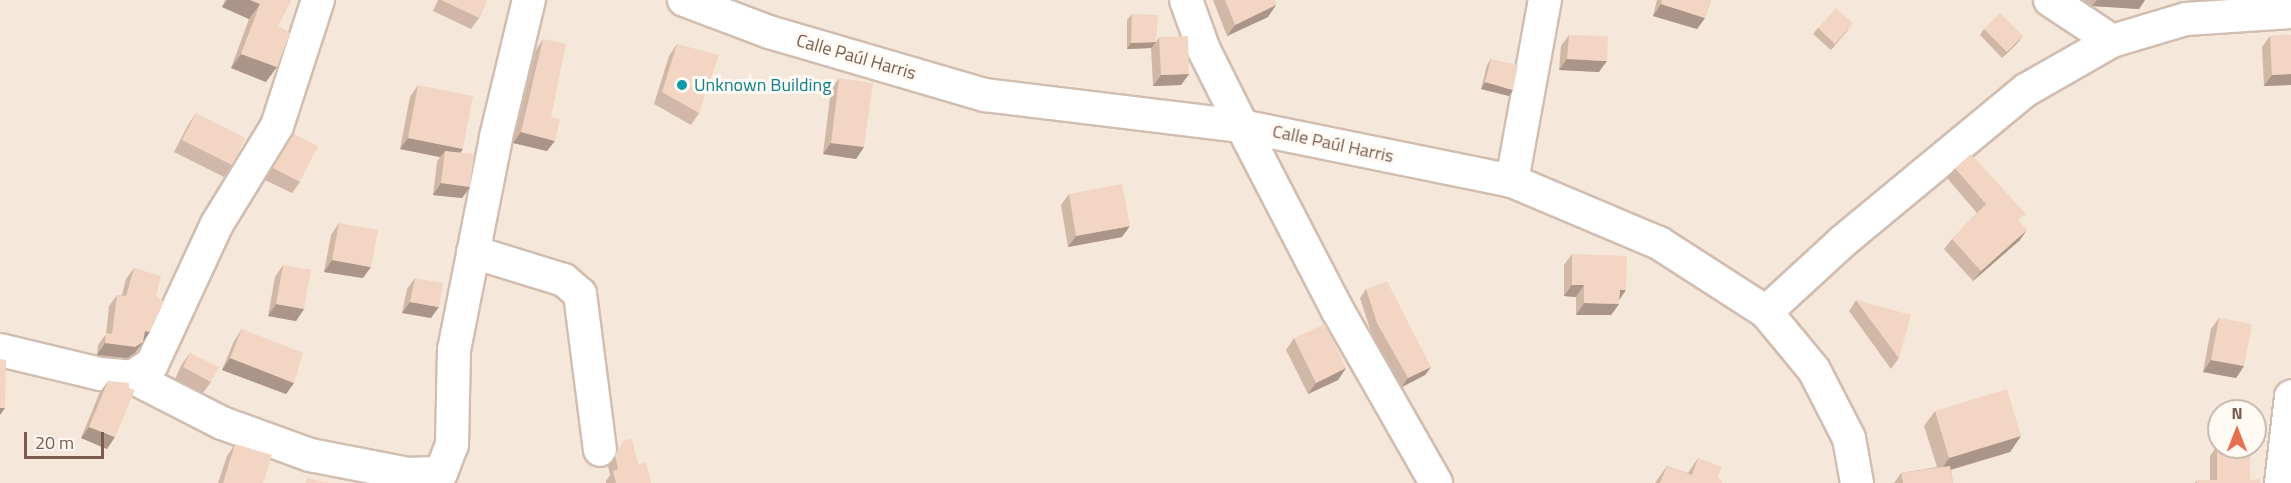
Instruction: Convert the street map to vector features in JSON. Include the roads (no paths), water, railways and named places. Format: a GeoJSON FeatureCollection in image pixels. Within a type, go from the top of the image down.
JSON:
{"type":"FeatureCollection","features":[{"type":"Feature","properties":{"kind":"street"},"geometry":{"type":"LineString","coordinates":[[132,377],[153,364],[217,224],[277,126],[318,0]]}},
{"type":"Feature","properties":{"kind":"street"},"geometry":{"type":"LineString","coordinates":[[0,350],[100,374],[132,377],[222,423],[310,455],[408,474],[441,472],[452,445],[454,350],[473,252],[529,0]]}},
{"type":"Feature","properties":{"kind":"street","name":"Calle Paúl Harris"},"geometry":{"type":"LineString","coordinates":[[684,0],[769,32],[985,95],[1242,126],[1512,181],[1659,243],[1766,312],[1814,370],[1849,438],[1857,483]]}},
{"type":"Feature","properties":{"kind":"street"},"geometry":{"type":"LineString","coordinates":[[1186,0],[1204,50],[1242,126],[1338,310],[1436,483]]}},
{"type":"Feature","properties":{"kind":"street"},"geometry":{"type":"LineString","coordinates":[[1512,181],[1545,0]]}},
{"type":"Feature","properties":{"kind":"street"},"geometry":{"type":"LineString","coordinates":[[2050,0],[2112,41]]}},
{"type":"Feature","properties":{"kind":"street"},"geometry":{"type":"LineString","coordinates":[[1766,312],[1842,242],[2025,90],[2112,41],[2186,19],[2291,12]]}},
{"type":"Feature","properties":{"kind":"street"},"geometry":{"type":"LineString","coordinates":[[473,252],[564,280],[580,294],[600,450]]}},
{"type":"Feature","properties":{"kind":"street"},"geometry":{"type":"LineString","coordinates":[[2280,483],[2291,397]]}},
{"type":"Feature","properties":{"kind":"place","name":"Unknown Building"},"geometry":{"type":"Point","coordinates":[682,85]}}]}
